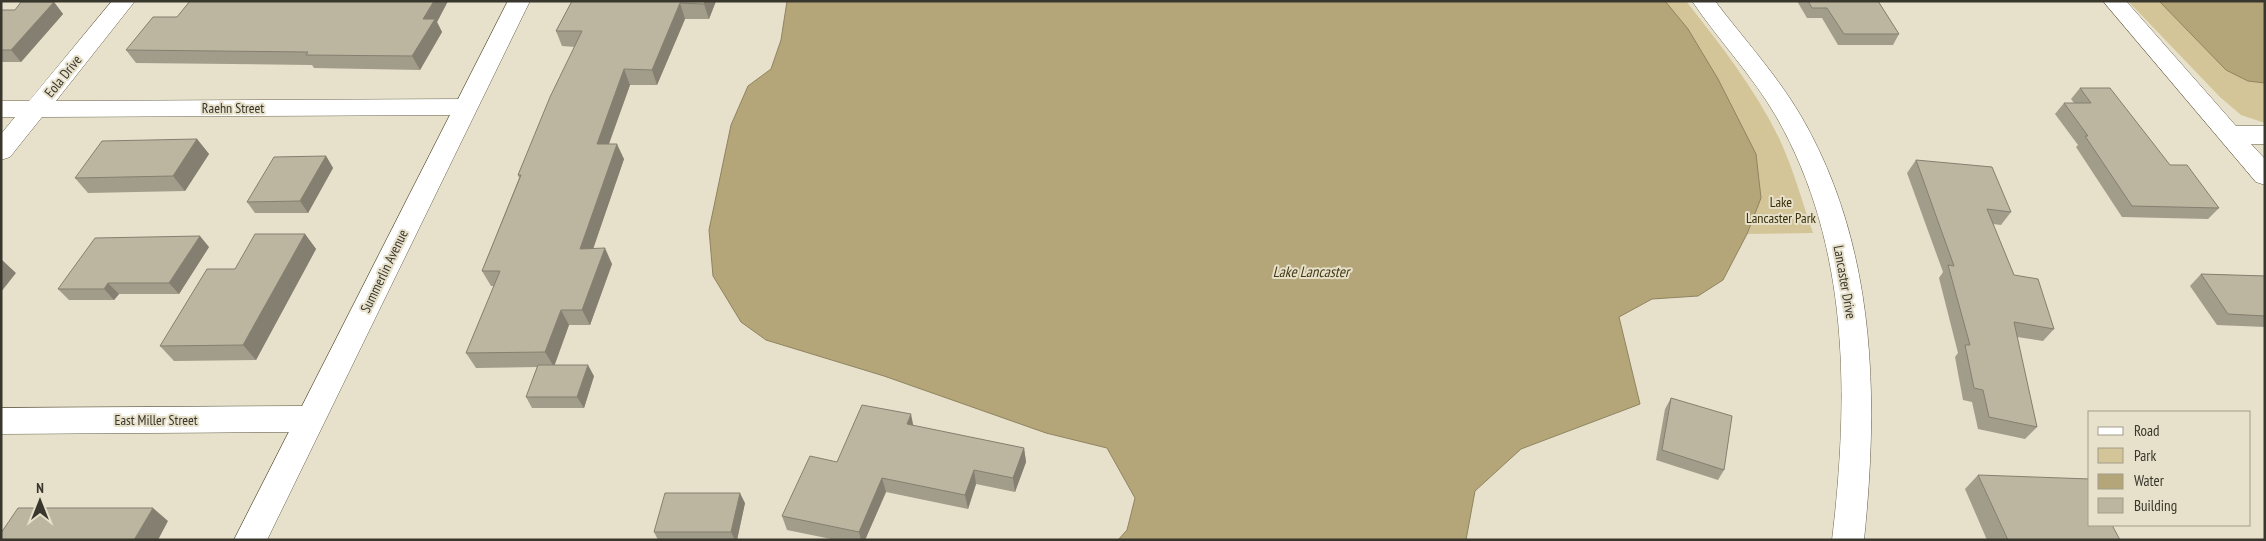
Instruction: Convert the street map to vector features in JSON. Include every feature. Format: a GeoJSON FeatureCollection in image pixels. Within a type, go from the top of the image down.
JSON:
{"type":"FeatureCollection","features":[{"type":"Feature","properties":{"kind":"street","name":"Eola Drive"},"geometry":{"type":"LineString","coordinates":[[1,151],[124,1]]}},
{"type":"Feature","properties":{"kind":"street","name":"Summerlin Avenue"},"geometry":{"type":"LineString","coordinates":[[250,540],[519,1]]}},
{"type":"Feature","properties":{"kind":"street","name":"Lancaster Drive"},"geometry":{"type":"LineString","coordinates":[[1703,1],[1766,83],[1797,132],[1821,184],[1843,257],[1853,318],[1857,392],[1856,485],[1848,540]]}},
{"type":"Feature","properties":{"kind":"street"},"geometry":{"type":"LineString","coordinates":[[2114,1],[2232,135],[2265,176]]}},
{"type":"Feature","properties":{"kind":"street","name":"Raehn Street"},"geometry":{"type":"LineString","coordinates":[[1,109],[465,107]]}},
{"type":"Feature","properties":{"kind":"street"},"geometry":{"type":"LineString","coordinates":[[2232,135],[2265,135]]}},
{"type":"Feature","properties":{"kind":"street","name":"East Miller Street"},"geometry":{"type":"LineString","coordinates":[[1,421],[310,419]]}},
{"type":"Feature","properties":{"kind":"green space","name":"Lake Lancaster Park"},"geometry":{"type":"Polygon","coordinates":[[[1665,1],[1686,1],[1748,84],[1770,120],[1784,149],[1813,233],[1747,234],[1750,225],[1688,29],[1665,1]]]}},
{"type":"Feature","properties":{"kind":"green space"},"geometry":{"type":"Polygon","coordinates":[[[2128,1],[2159,1],[2226,69],[2248,81],[2265,83],[2265,123],[2241,115],[2220,97],[2128,1]]]}},
{"type":"Feature","properties":{"kind":"water","name":"Lake Lancaster"},"geometry":{"type":"Polygon","coordinates":[[[787,1],[1665,1],[1688,29],[1718,79],[1756,154],[1761,198],[1747,234],[1723,280],[1698,296],[1652,299],[1619,317],[1640,404],[1521,449],[1475,491],[1466,540],[1118,540],[1127,530],[1135,498],[1107,448],[1046,433],[884,376],[766,340],[741,322],[713,276],[709,230],[731,125],[748,86],[771,69],[781,40],[787,1]]]}},
{"type":"Feature","properties":{"kind":"water"},"geometry":{"type":"Polygon","coordinates":[[[2159,1],[2265,1],[2265,83],[2248,81],[2226,70],[2159,1]]]}},
{"type":"Feature","properties":{"kind":"building"},"geometry":{"type":"Polygon","coordinates":[[[190,1],[434,1],[423,19],[435,19],[412,56],[306,55],[308,52],[126,50],[153,17],[177,17],[190,1]]]}},
{"type":"Feature","properties":{"kind":"building"},"geometry":{"type":"Polygon","coordinates":[[[572,1],[705,1],[704,4],[680,3],[652,70],[624,69],[597,144],[617,144],[580,249],[605,248],[582,310],[561,310],[545,352],[466,353],[500,271],[482,271],[550,97],[582,31],[556,31],[572,1]]]}},
{"type":"Feature","properties":{"kind":"building"},"geometry":{"type":"Polygon","coordinates":[[[1808,1],[1878,1],[1899,34],[1844,34],[1827,8],[1812,8],[1808,1]]]}},
{"type":"Feature","properties":{"kind":"building"},"geometry":{"type":"Polygon","coordinates":[[[21,2],[54,2],[11,50],[1,50],[1,10],[15,10],[21,2]]]}},
{"type":"Feature","properties":{"kind":"building"},"geometry":{"type":"Polygon","coordinates":[[[2080,88],[2110,88],[2170,165],[2187,165],[2219,208],[2132,206],[2085,136],[2088,136],[2064,103],[2091,103],[2080,88]]]}},
{"type":"Feature","properties":{"kind":"building"},"geometry":{"type":"Polygon","coordinates":[[[197,139],[173,176],[75,178],[102,141],[197,139]]]}},
{"type":"Feature","properties":{"kind":"building"},"geometry":{"type":"Polygon","coordinates":[[[326,156],[300,201],[247,202],[274,157],[326,156]]]}},
{"type":"Feature","properties":{"kind":"building"},"geometry":{"type":"Polygon","coordinates":[[[1916,160],[1992,167],[2011,212],[1987,209],[2014,275],[2038,279],[2054,329],[2014,322],[2037,427],[1989,417],[1983,390],[1974,388],[1965,345],[1970,345],[1948,265],[1954,266],[1916,160]]]}},
{"type":"Feature","properties":{"kind":"building"},"geometry":{"type":"Polygon","coordinates":[[[255,234],[305,234],[243,345],[160,346],[207,269],[235,269],[255,234]]]}},
{"type":"Feature","properties":{"kind":"building"},"geometry":{"type":"Polygon","coordinates":[[[200,236],[169,283],[108,283],[104,289],[58,289],[95,238],[200,236]]]}},
{"type":"Feature","properties":{"kind":"building"},"geometry":{"type":"Polygon","coordinates":[[[2201,274],[2265,276],[2265,316],[2228,314],[2201,274]]]}},
{"type":"Feature","properties":{"kind":"building"},"geometry":{"type":"Polygon","coordinates":[[[538,365],[588,365],[577,397],[526,397],[538,365]]]}},
{"type":"Feature","properties":{"kind":"building"},"geometry":{"type":"Polygon","coordinates":[[[1671,398],[1732,416],[1724,470],[1662,450],[1671,398]]]}},
{"type":"Feature","properties":{"kind":"building"},"geometry":{"type":"Polygon","coordinates":[[[862,405],[911,414],[907,424],[1024,448],[1013,478],[974,470],[965,495],[882,478],[859,532],[782,516],[810,456],[837,462],[862,405]]]}},
{"type":"Feature","properties":{"kind":"building"},"geometry":{"type":"Polygon","coordinates":[[[1978,475],[2088,479],[2088,526],[2113,526],[2120,540],[2008,540],[1978,475]]]}},
{"type":"Feature","properties":{"kind":"building"},"geometry":{"type":"Polygon","coordinates":[[[665,493],[740,493],[731,532],[654,532],[665,493]]]}},
{"type":"Feature","properties":{"kind":"building"},"geometry":{"type":"Polygon","coordinates":[[[18,508],[153,508],[134,540],[1,540],[1,533],[18,508]]]}}]}
